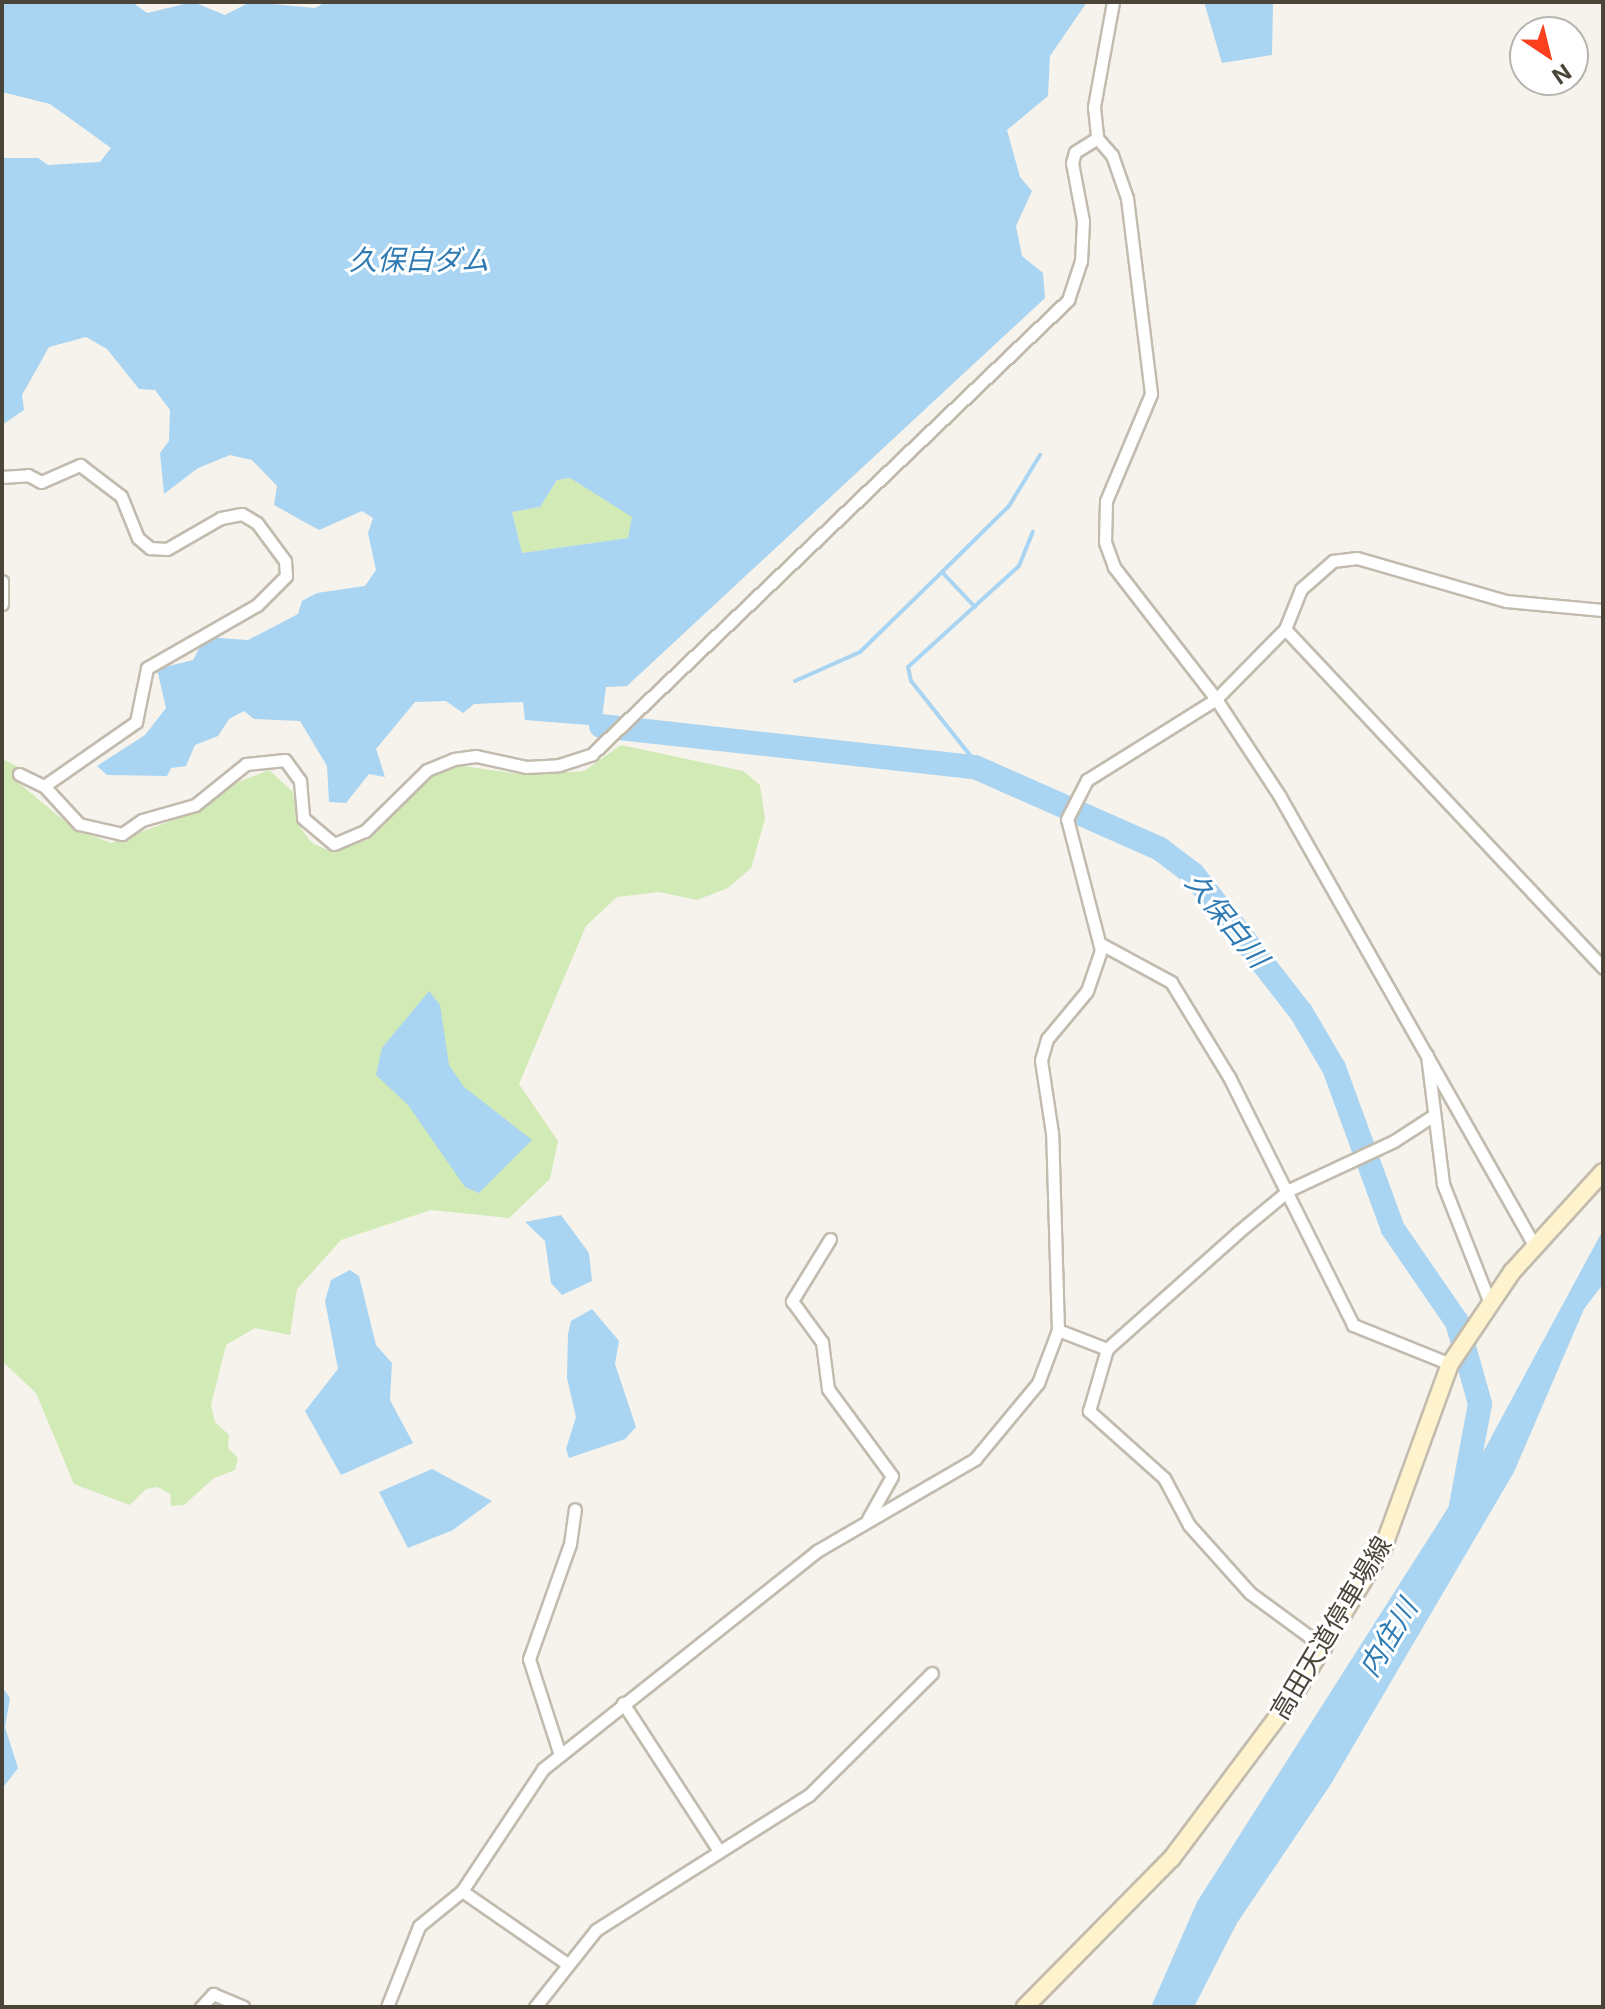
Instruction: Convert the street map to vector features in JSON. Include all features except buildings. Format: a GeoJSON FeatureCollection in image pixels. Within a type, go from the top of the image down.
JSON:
{"type":"FeatureCollection","features":[{"type":"Feature","properties":{"kind":"main road","name":"高田天道停車場線"},"geometry":{"type":"LineString","coordinates":[[1025,2007],[1201,1823],[1325,1648],[1383,1548],[1450,1364],[1489,1301],[1534,1245],[1603,1172]]}},
{"type":"Feature","properties":{"kind":"street"},"geometry":{"type":"LineString","coordinates":[[1113,2],[1094,107],[1097,138],[1112,155],[1127,198],[1151,394],[1106,501],[1105,542],[1131,591],[1216,699],[1427,1050],[1534,1245]]}},
{"type":"Feature","properties":{"kind":"street"},"geometry":{"type":"LineString","coordinates":[[19,774],[44,786],[79,824],[122,834],[142,820],[195,805],[246,764],[285,760],[300,781],[303,818],[334,844],[365,831],[427,770],[454,759],[537,766],[592,754],[1068,300],[1081,261],[1083,221],[1072,163],[1075,152],[1097,138]]}},
{"type":"Feature","properties":{"kind":"street"},"geometry":{"type":"LineString","coordinates":[[2,477],[28,475],[41,482],[80,465],[121,496],[138,538],[150,548],[167,549],[221,518],[242,514],[257,523],[285,561],[286,576],[265,599],[147,668],[136,722],[44,786]]}},
{"type":"Feature","properties":{"kind":"street"},"geometry":{"type":"LineString","coordinates":[[387,2007],[419,1926],[462,1891],[515,1802],[560,1755],[806,1559],[975,1459],[1038,1383],[1058,1330],[1052,1133],[1041,1060],[1047,1039],[1087,991],[1101,944],[1067,819],[1077,796],[1105,764],[1216,699],[1285,629],[1301,589],[1318,569],[1357,558],[1506,601],[1603,610]]}},
{"type":"Feature","properties":{"kind":"street"},"geometry":{"type":"LineString","coordinates":[[2,581],[2,604]]}},
{"type":"Feature","properties":{"kind":"street"},"geometry":{"type":"LineString","coordinates":[[1285,629],[1603,968]]}},
{"type":"Feature","properties":{"kind":"street"},"geometry":{"type":"LineString","coordinates":[[1101,944],[1171,982],[1289,1190],[1353,1325],[1450,1364]]}},
{"type":"Feature","properties":{"kind":"street"},"geometry":{"type":"LineString","coordinates":[[1427,1050],[1443,1184],[1489,1301]]}},
{"type":"Feature","properties":{"kind":"street"},"geometry":{"type":"LineString","coordinates":[[1325,1648],[1250,1593],[1189,1525],[1164,1478],[1089,1411],[1107,1349],[1289,1190],[1394,1141],[1434,1115]]}},
{"type":"Feature","properties":{"kind":"street"},"geometry":{"type":"LineString","coordinates":[[830,1239],[792,1301],[822,1342],[828,1389],[892,1476],[865,1523]]}},
{"type":"Feature","properties":{"kind":"street"},"geometry":{"type":"LineString","coordinates":[[1058,1330],[1107,1349]]}},
{"type":"Feature","properties":{"kind":"street"},"geometry":{"type":"LineString","coordinates":[[560,1755],[529,1659],[570,1544],[575,1509]]}},
{"type":"Feature","properties":{"kind":"street"},"geometry":{"type":"LineString","coordinates":[[535,2007],[566,1963],[608,1920],[809,1795],[932,1673]]}},
{"type":"Feature","properties":{"kind":"street"},"geometry":{"type":"LineString","coordinates":[[623,1703],[719,1851]]}},
{"type":"Feature","properties":{"kind":"street"},"geometry":{"type":"LineString","coordinates":[[462,1891],[566,1963]]}},
{"type":"Feature","properties":{"kind":"street"},"geometry":{"type":"LineString","coordinates":[[201,2007],[213,1994],[243,2007]]}},
{"type":"Feature","properties":{"kind":"green space"},"geometry":{"type":"Polygon","coordinates":[[[570,478],[633,517],[628,538],[522,553],[512,512],[540,507],[557,480],[570,478]]]}},
{"type":"Feature","properties":{"kind":"green space"},"geometry":{"type":"Polygon","coordinates":[[[621,745],[743,771],[760,785],[765,819],[751,868],[728,888],[697,900],[659,892],[617,897],[586,926],[519,1084],[558,1141],[550,1179],[509,1218],[431,1210],[341,1240],[297,1289],[290,1335],[255,1328],[226,1345],[211,1405],[215,1422],[229,1435],[228,1448],[238,1458],[235,1470],[214,1478],[184,1505],[171,1506],[170,1494],[158,1487],[146,1489],[130,1505],[74,1484],[36,1393],[2,1361],[2,759],[21,768],[15,780],[73,828],[111,843],[195,812],[236,783],[269,770],[293,792],[297,823],[312,843],[332,852],[371,838],[431,776],[456,765],[525,775],[584,771],[621,745]]]}},
{"type":"Feature","properties":{"kind":"water","name":"久保白ダム"},"geometry":{"type":"Polygon","coordinates":[[[2,2],[132,2],[147,13],[193,2],[225,15],[250,2],[315,8],[326,2],[1087,2],[1050,56],[1048,96],[1007,130],[1020,177],[1032,191],[1016,226],[1022,256],[1043,273],[1045,298],[627,686],[606,687],[601,726],[525,720],[523,702],[474,704],[463,713],[446,701],[415,702],[376,749],[385,777],[369,774],[346,803],[329,802],[327,766],[300,721],[254,719],[244,711],[229,719],[218,736],[195,745],[186,766],[171,768],[167,776],[107,775],[97,766],[145,735],[166,708],[157,669],[193,660],[205,637],[248,640],[298,614],[302,601],[317,593],[365,586],[376,570],[368,533],[373,518],[362,511],[319,530],[274,505],[277,486],[252,460],[230,455],[198,468],[164,494],[160,453],[169,441],[170,410],[155,390],[139,389],[107,349],[86,337],[49,347],[22,395],[24,410],[2,425],[2,158],[38,158],[48,165],[100,162],[111,148],[50,104],[2,92],[2,2]],[[570,478],[557,480],[540,507],[512,512],[522,553],[628,538],[632,517],[570,478]]]}},
{"type":"Feature","properties":{"kind":"water"},"geometry":{"type":"Polygon","coordinates":[[[1204,2],[1273,2],[1272,55],[1222,63],[1204,2]]]}},
{"type":"Feature","properties":{"kind":"water"},"geometry":{"type":"Polygon","coordinates":[[[429,991],[440,1005],[449,1065],[464,1087],[532,1140],[479,1193],[465,1187],[408,1105],[376,1075],[382,1048],[429,991]]]}},
{"type":"Feature","properties":{"kind":"water"},"geometry":{"type":"Polygon","coordinates":[[[561,1215],[589,1253],[592,1281],[562,1295],[551,1283],[545,1241],[525,1222],[561,1215]]]}},
{"type":"Feature","properties":{"kind":"water","name":"内住川"},"geometry":{"type":"Polygon","coordinates":[[[1603,1230],[1603,1284],[1584,1309],[1514,1472],[1331,1784],[1237,1923],[1194,2007],[1151,2007],[1197,1902],[1481,1456],[1603,1230]]]}},
{"type":"Feature","properties":{"kind":"water"},"geometry":{"type":"Polygon","coordinates":[[[350,1270],[359,1276],[376,1345],[392,1363],[390,1400],[413,1443],[341,1475],[305,1411],[338,1369],[325,1301],[331,1280],[350,1270]]]}},
{"type":"Feature","properties":{"kind":"water"},"geometry":{"type":"Polygon","coordinates":[[[592,1309],[619,1341],[615,1364],[636,1427],[625,1439],[569,1458],[566,1449],[576,1417],[567,1378],[568,1334],[571,1321],[592,1309]]]}},
{"type":"Feature","properties":{"kind":"water"},"geometry":{"type":"Polygon","coordinates":[[[432,1469],[492,1501],[453,1530],[408,1548],[379,1492],[432,1469]]]}},
{"type":"Feature","properties":{"kind":"water"},"geometry":{"type":"Polygon","coordinates":[[[2,1687],[10,1698],[5,1727],[18,1768],[2,1789],[2,1687]]]}},
{"type":"Feature","properties":{"kind":"waterway"},"geometry":{"type":"LineString","coordinates":[[975,607],[942,572],[1009,506],[1040,455]]}},
{"type":"Feature","properties":{"kind":"waterway"},"geometry":{"type":"LineString","coordinates":[[981,769],[911,681],[908,667],[1019,566],[1033,532]]}},
{"type":"Feature","properties":{"kind":"waterway"},"geometry":{"type":"LineString","coordinates":[[795,681],[860,652],[941,573]]}},
{"type":"Feature","properties":{"kind":"waterway","name":"久保白川"},"geometry":{"type":"LineString","coordinates":[[601,726],[975,767],[1160,849],[1193,874],[1301,1012],[1334,1068],[1393,1229],[1457,1322],[1480,1404],[1460,1511]]}}]}
